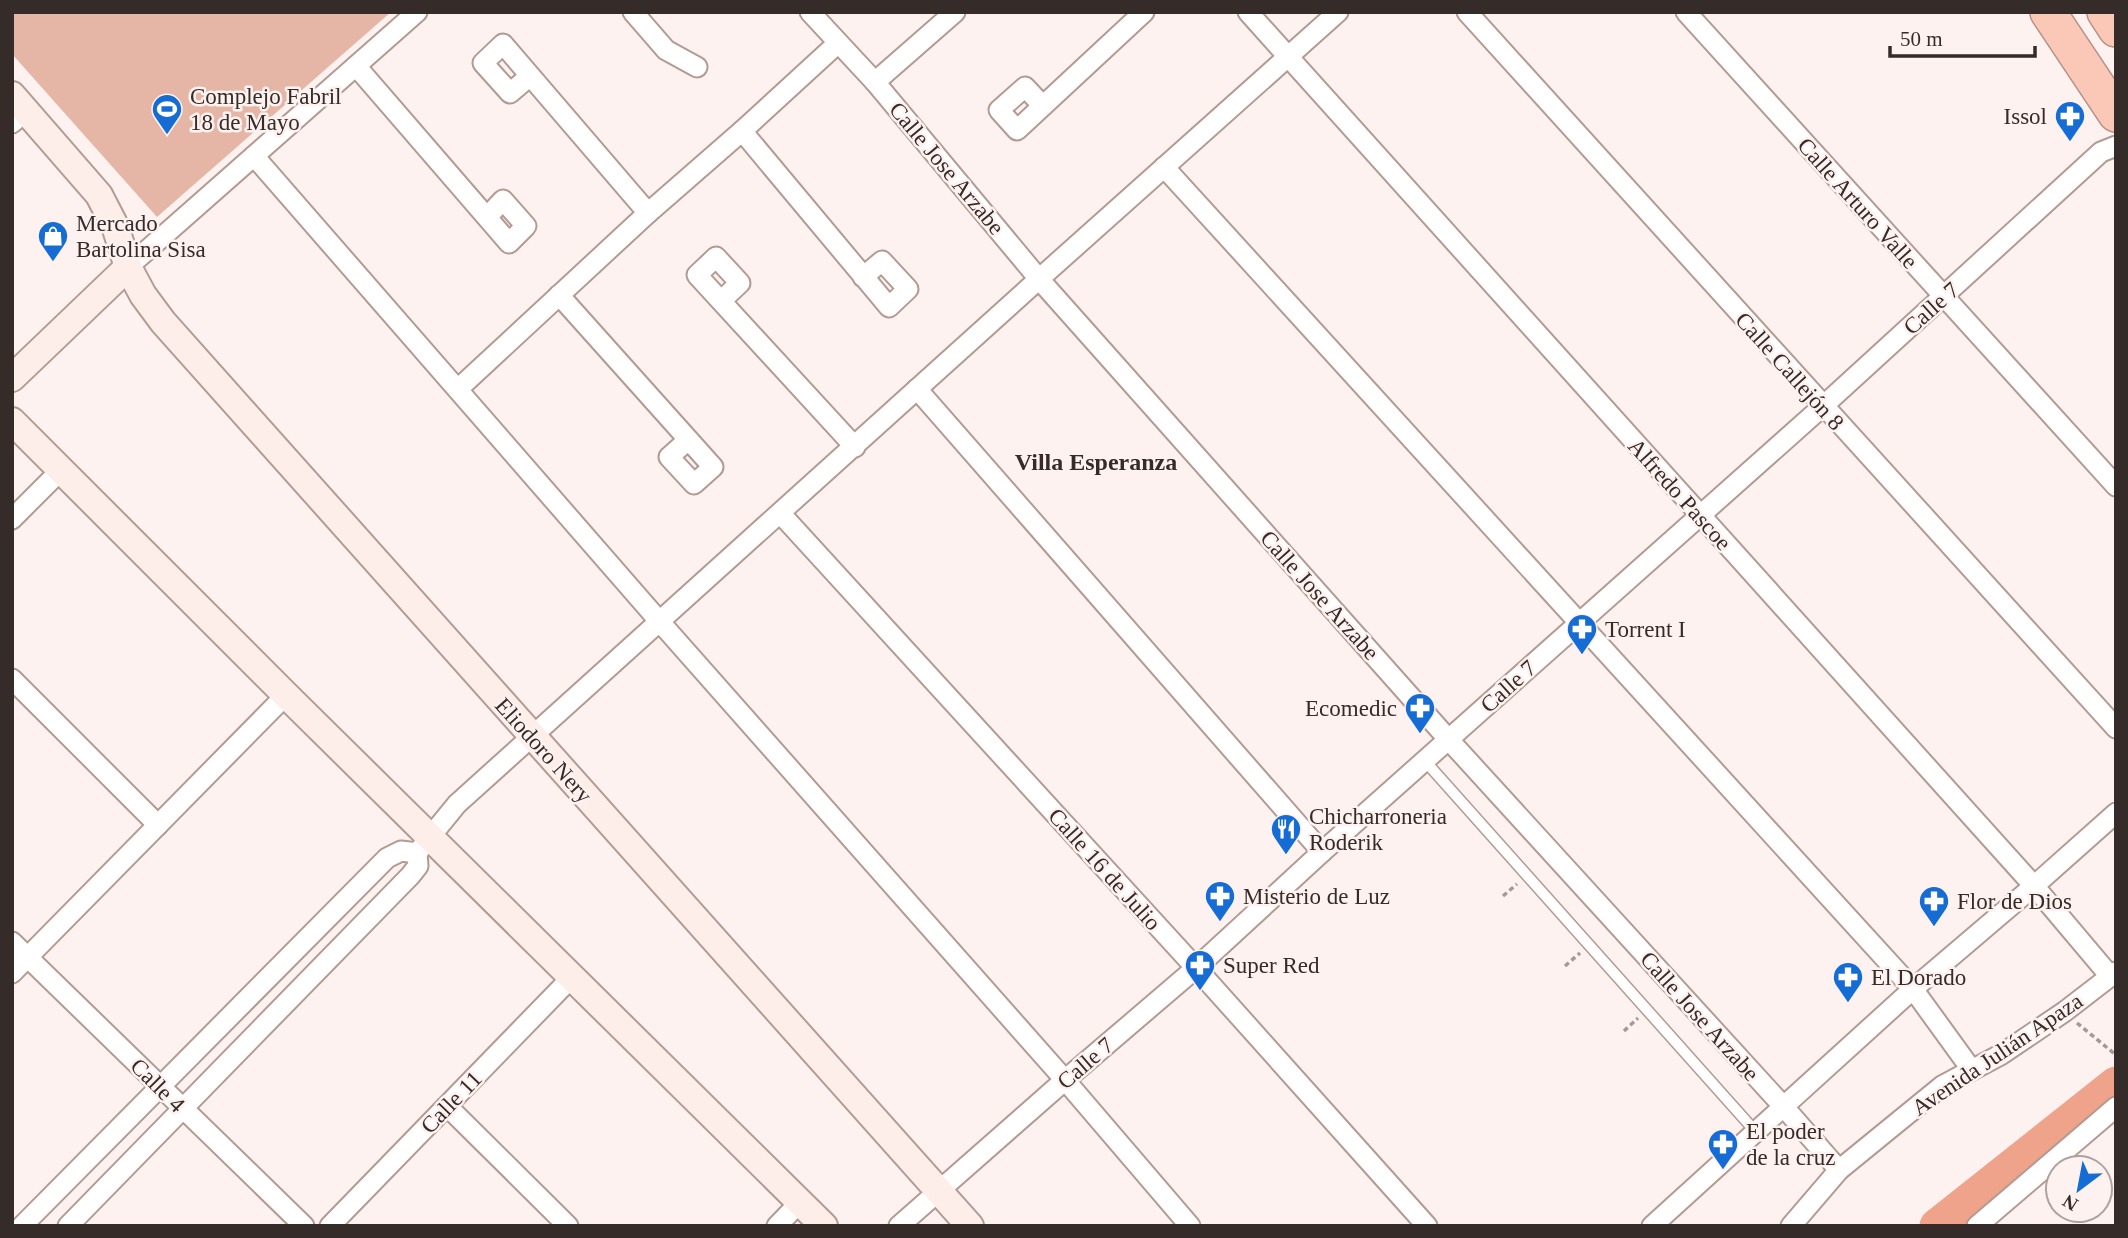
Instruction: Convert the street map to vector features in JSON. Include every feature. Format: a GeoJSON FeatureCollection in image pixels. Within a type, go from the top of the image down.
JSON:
{"type":"FeatureCollection","features":[{"type":"Feature","properties":{"kind":"highway"},"geometry":{"type":"LineString","coordinates":[[2048,12],[2116,114]]}},
{"type":"Feature","properties":{"kind":"highway"},"geometry":{"type":"LineString","coordinates":[[2105,12],[2116,29]]}},
{"type":"Feature","properties":{"kind":"street"},"geometry":{"type":"LineString","coordinates":[[12,378],[128,267],[417,12]]}},
{"type":"Feature","properties":{"kind":"street"},"geometry":{"type":"LineString","coordinates":[[634,12],[666,50],[697,67]]}},
{"type":"Feature","properties":{"kind":"street","name":"Calle Jose Arzabe"},"geometry":{"type":"LineString","coordinates":[[810,12],[875,82],[1039,279],[1448,740],[1839,1170]]}},
{"type":"Feature","properties":{"kind":"street"},"geometry":{"type":"LineString","coordinates":[[875,82],[955,12]]}},
{"type":"Feature","properties":{"kind":"street"},"geometry":{"type":"LineString","coordinates":[[1043,107],[1144,12]]}},
{"type":"Feature","properties":{"kind":"street","name":"Alfredo Pascoe"},"geometry":{"type":"LineString","coordinates":[[1248,12],[2113,974]]}},
{"type":"Feature","properties":{"kind":"street"},"geometry":{"type":"LineString","coordinates":[[68,1226],[410,876],[418,866],[423,845],[457,804],[1338,12]]}},
{"type":"Feature","properties":{"kind":"street","name":"Calle Callejón 8"},"geometry":{"type":"LineString","coordinates":[[1467,12],[1822,407],[2116,728]]}},
{"type":"Feature","properties":{"kind":"street","name":"Calle Arturo Valle"},"geometry":{"type":"LineString","coordinates":[[1686,12],[2116,486]]}},
{"type":"Feature","properties":{"kind":"street"},"geometry":{"type":"LineString","coordinates":[[458,389],[648,213],[838,43]]}},
{"type":"Feature","properties":{"kind":"street"},"geometry":{"type":"LineString","coordinates":[[356,66],[486,217]]}},
{"type":"Feature","properties":{"kind":"street"},"geometry":{"type":"LineString","coordinates":[[530,76],[648,213]]}},
{"type":"Feature","properties":{"kind":"street","name":"Eliodoro Nery"},"geometry":{"type":"LineString","coordinates":[[17,110],[99,195],[115,226],[128,267],[143,295],[163,322],[970,1226]]}},
{"type":"Feature","properties":{"kind":"street"},"geometry":{"type":"LineString","coordinates":[[742,131],[863,277]]}},
{"type":"Feature","properties":{"kind":"street","name":"Calle 7"},"geometry":{"type":"LineString","coordinates":[[899,1226],[1196,968],[1577,623],[1822,407],[2101,152],[2116,146]]}},
{"type":"Feature","properties":{"kind":"street"},"geometry":{"type":"LineString","coordinates":[[254,156],[1190,1226]]}},
{"type":"Feature","properties":{"kind":"street"},"geometry":{"type":"LineString","coordinates":[[1164,167],[1913,989],[1971,1069]]}},
{"type":"Feature","properties":{"kind":"street"},"geometry":{"type":"LineString","coordinates":[[559,295],[688,440]]}},
{"type":"Feature","properties":{"kind":"street"},"geometry":{"type":"LineString","coordinates":[[721,301],[855,447]]}},
{"type":"Feature","properties":{"kind":"street"},"geometry":{"type":"LineString","coordinates":[[916,389],[1322,852]]}},
{"type":"Feature","properties":{"kind":"street"},"geometry":{"type":"LineString","coordinates":[[12,421],[286,695],[423,845],[572,977],[824,1226]]}},
{"type":"Feature","properties":{"kind":"street"},"geometry":{"type":"LineString","coordinates":[[12,519],[61,470]]}},
{"type":"Feature","properties":{"kind":"street","name":"Calle 16 de Julio"},"geometry":{"type":"LineString","coordinates":[[780,514],[1196,968],[1427,1226]]}},
{"type":"Feature","properties":{"kind":"street"},"geometry":{"type":"LineString","coordinates":[[12,679],[158,825]]}},
{"type":"Feature","properties":{"kind":"street"},"geometry":{"type":"LineString","coordinates":[[12,973],[286,695]]}},
{"type":"Feature","properties":{"kind":"street"},"geometry":{"type":"LineString","coordinates":[[1652,1226],[1913,989],[2116,813]]}},
{"type":"Feature","properties":{"kind":"street"},"geometry":{"type":"LineString","coordinates":[[22,1226],[387,858],[423,845]]}},
{"type":"Feature","properties":{"kind":"street","name":"Calle 4"},"geometry":{"type":"LineString","coordinates":[[12,942],[304,1226]]}},
{"type":"Feature","properties":{"kind":"street","name":"Avenida Julián Apaza"},"geometry":{"type":"LineString","coordinates":[[1791,1226],[1839,1170],[1942,1086],[2002,1054],[2064,1012],[2113,974]]}},
{"type":"Feature","properties":{"kind":"street","name":"Calle 11"},"geometry":{"type":"LineString","coordinates":[[330,1226],[572,977]]}},
{"type":"Feature","properties":{"kind":"street"},"geometry":{"type":"LineString","coordinates":[[447,1106],[568,1226]]}},
{"type":"Feature","properties":{"kind":"street"},"geometry":{"type":"LineString","coordinates":[[1977,1226],[2116,1108]]}},
{"type":"Feature","properties":{"kind":"street"},"geometry":{"type":"LineString","coordinates":[[777,1226],[800,1202]]}},
{"type":"Feature","properties":{"kind":"lane"},"geometry":{"type":"LineString","coordinates":[[1425,761],[1755,1131]]}},
{"type":"Feature","properties":{"kind":"path"},"geometry":{"type":"LineString","coordinates":[[2064,1012],[2116,1055]]}},
{"type":"Feature","properties":{"kind":"shaded area","name":"Complejo Fabril 18 de Mayo"},"geometry":{"type":"Polygon","coordinates":[[[12,12],[391,12],[157,217],[12,54],[12,12]]]}},
{"type":"Feature","properties":{"kind":"waterway"},"geometry":{"type":"LineString","coordinates":[[1937,1226],[2116,1084]]}},
{"type":"Feature","properties":{"kind":"place","name":"Complejo Fabril 18 de Mayo"},"geometry":{"type":"Point","coordinates":[167,136]}},
{"type":"Feature","properties":{"kind":"place","name":"Issol"},"geometry":{"type":"Point","coordinates":[2070,143]}},
{"type":"Feature","properties":{"kind":"place","name":"Mercado Bartolina Sisa"},"geometry":{"type":"Point","coordinates":[53,263]}},
{"type":"Feature","properties":{"kind":"place","name":"Torrent I"},"geometry":{"type":"Point","coordinates":[1582,656]}},
{"type":"Feature","properties":{"kind":"place","name":"Ecomedic"},"geometry":{"type":"Point","coordinates":[1420,735]}},
{"type":"Feature","properties":{"kind":"place","name":"Chicharroneria Roderik"},"geometry":{"type":"Point","coordinates":[1286,856]}},
{"type":"Feature","properties":{"kind":"place","name":"Misterio de Luz"},"geometry":{"type":"Point","coordinates":[1220,923]}},
{"type":"Feature","properties":{"kind":"place","name":"Flor de Dios"},"geometry":{"type":"Point","coordinates":[1934,928]}},
{"type":"Feature","properties":{"kind":"place","name":"Super Red"},"geometry":{"type":"Point","coordinates":[1200,992]}},
{"type":"Feature","properties":{"kind":"place","name":"El Dorado"},"geometry":{"type":"Point","coordinates":[1848,1004]}},
{"type":"Feature","properties":{"kind":"place","name":"El poder de la cruz"},"geometry":{"type":"Point","coordinates":[1723,1171]}},
{"type":"Feature","properties":{"kind":"district","name":"Villa Esperanza"},"geometry":{"type":"Point","coordinates":[1096,462]}}]}
